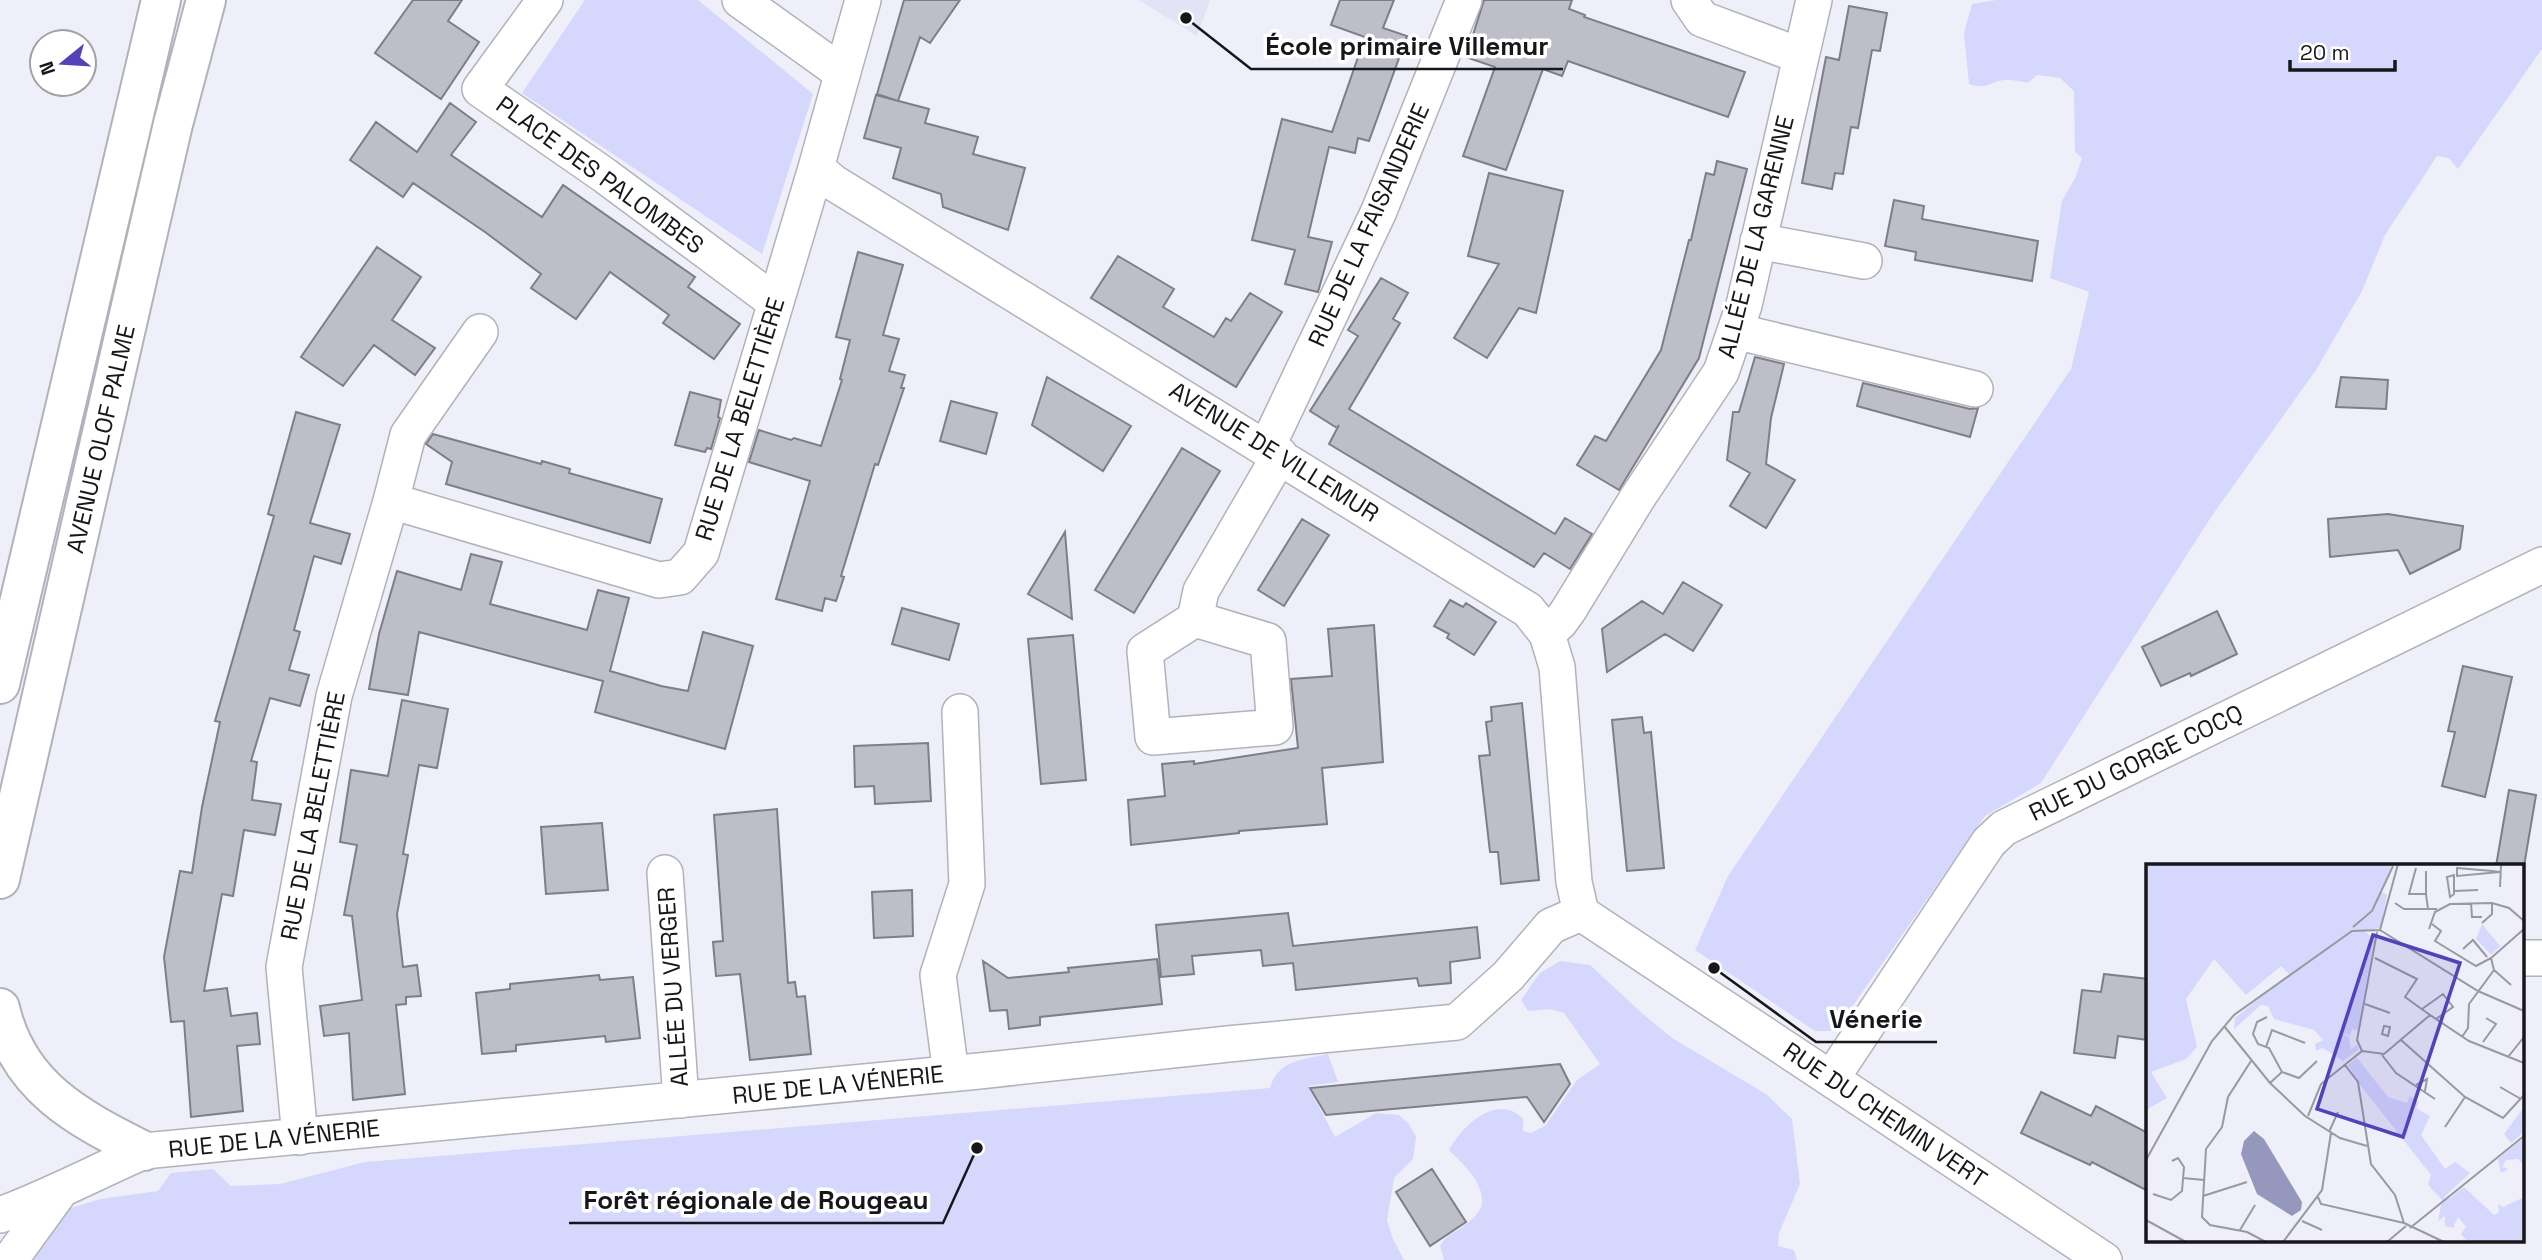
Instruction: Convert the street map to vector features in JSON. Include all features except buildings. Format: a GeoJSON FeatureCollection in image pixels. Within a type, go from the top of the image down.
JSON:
{"type":"FeatureCollection","features":[{"type":"Feature","properties":{"kind":"main road","name":"AVENUE OLOF PALME"},"geometry":{"type":"LineString","coordinates":[[0,684],[161,0]]}},
{"type":"Feature","properties":{"kind":"main road","name":"AVENUE OLOF PALME"},"geometry":{"type":"LineString","coordinates":[[0,878],[154,204],[206,0]]}},
{"type":"Feature","properties":{"kind":"main road"},"geometry":{"type":"LineString","coordinates":[[0,1008],[5,1030],[48,1094],[86,1122],[144,1151]]}},
{"type":"Feature","properties":{"kind":"street","name":"PLACE DES PALOMBES"},"geometry":{"type":"LineString","coordinates":[[545,0],[480,89],[604,175],[775,302]]}},
{"type":"Feature","properties":{"kind":"street"},"geometry":{"type":"LineString","coordinates":[[740,0],[842,73]]}},
{"type":"Feature","properties":{"kind":"street"},"geometry":{"type":"LineString","coordinates":[[816,168],[863,0]]}},
{"type":"Feature","properties":{"kind":"street","name":"RUE DE LA FAISANDERIE"},"geometry":{"type":"LineString","coordinates":[[1195,619],[1201,590],[1274,451],[1379,211],[1464,0]]}},
{"type":"Feature","properties":{"kind":"street"},"geometry":{"type":"LineString","coordinates":[[1689,0],[1702,19],[1801,56]]}},
{"type":"Feature","properties":{"kind":"street","name":"ALLÉE DE LA GARENNE"},"geometry":{"type":"LineString","coordinates":[[1547,634],[1568,611],[1638,497],[1721,372],[1744,305],[1814,0]]}},
{"type":"Feature","properties":{"kind":"street","name":"RUE DE LA BELETTIÈRE"},"geometry":{"type":"LineString","coordinates":[[391,501],[659,580],[680,577],[701,553],[816,168]]}},
{"type":"Feature","properties":{"kind":"street","name":"AVENUE DE VILLEMUR"},"geometry":{"type":"LineString","coordinates":[[816,168],[835,183],[1274,451],[1528,610],[1547,634],[1557,667],[1574,882],[1581,913]]}},
{"type":"Feature","properties":{"kind":"street"},"geometry":{"type":"LineString","coordinates":[[1758,241],[1864,261]]}},
{"type":"Feature","properties":{"kind":"street"},"geometry":{"type":"LineString","coordinates":[[1735,331],[1975,388]]}},
{"type":"Feature","properties":{"kind":"street","name":"RUE DE LA BELETTIÈRE"},"geometry":{"type":"LineString","coordinates":[[300,1137],[284,967],[334,696],[408,435],[480,332]]}},
{"type":"Feature","properties":{"kind":"street","name":"RUE DU GORGE COCQ"},"geometry":{"type":"LineString","coordinates":[[1831,1079],[1989,842],[2004,828],[2542,565]]}},
{"type":"Feature","properties":{"kind":"street"},"geometry":{"type":"LineString","coordinates":[[951,1074],[938,975],[967,884],[960,712]]}},
{"type":"Feature","properties":{"kind":"street","name":"ALLÉE DU VERGER"},"geometry":{"type":"LineString","coordinates":[[665,873],[681,1100]]}},
{"type":"Feature","properties":{"kind":"street","name":"RUE DE LA VÉNERIE"},"geometry":{"type":"LineString","coordinates":[[0,1215],[60,1191],[80,1179],[144,1151],[1457,1023],[1508,976],[1551,926],[1581,913]]}},
{"type":"Feature","properties":{"kind":"street","name":"RUE DU CHEMIN VERT"},"geometry":{"type":"LineString","coordinates":[[1581,913],[2104,1260]]}},
{"type":"Feature","properties":{"kind":"street"},"geometry":{"type":"LineString","coordinates":[[2524,958],[2542,958]]}},
{"type":"Feature","properties":{"kind":"street","name":"RUE DE LA VÉNERIE"},"geometry":{"type":"LineString","coordinates":[[10,1260],[60,1191]]}},
{"type":"Feature","properties":{"kind":"shaded area"},"geometry":{"type":"Polygon","coordinates":[[[585,0],[698,0],[813,94],[762,254],[522,93],[585,0]]]}},
{"type":"Feature","properties":{"kind":"shaded area"},"geometry":{"type":"Polygon","coordinates":[[[1139,0],[1210,0],[1197,36],[1139,0]]]}},
{"type":"Feature","properties":{"kind":"shaded area"},"geometry":{"type":"Polygon","coordinates":[[[1996,0],[2542,0],[2542,49],[2458,169],[2449,158],[2437,156],[2385,235],[2362,291],[2316,370],[2211,517],[2041,783],[1985,816],[1838,1027],[1830,1031],[1815,1031],[1695,950],[1728,876],[2071,369],[2089,292],[2050,278],[2062,201],[2082,158],[2075,152],[2074,91],[2060,78],[2037,75],[2028,83],[2007,80],[1984,86],[1969,84],[1964,33],[1972,4],[1996,0]]]}},
{"type":"Feature","properties":{"kind":"shaded area"},"geometry":{"type":"Polygon","coordinates":[[[1560,961],[1590,965],[1672,1038],[1766,1094],[1792,1119],[1800,1184],[1779,1233],[1778,1246],[1794,1250],[1797,1260],[1444,1260],[1440,1246],[1472,1219],[1482,1204],[1480,1188],[1476,1181],[1449,1150],[1455,1140],[1472,1122],[1492,1110],[1513,1112],[1523,1119],[1523,1131],[1531,1133],[1545,1126],[1577,1080],[1600,1064],[1564,1013],[1550,1009],[1528,1011],[1521,1000],[1540,973],[1560,961]]]}},
{"type":"Feature","properties":{"kind":"shaded area"},"geometry":{"type":"Polygon","coordinates":[[[1328,1054],[1338,1082],[1308,1086],[1335,1137],[1376,1113],[1399,1115],[1409,1124],[1416,1137],[1413,1159],[1394,1178],[1387,1220],[1404,1260],[34,1260],[38,1242],[59,1212],[100,1199],[158,1191],[171,1173],[213,1169],[231,1186],[280,1184],[365,1162],[1270,1088],[1285,1067],[1300,1060],[1328,1054]]]}},
{"type":"Feature","properties":{"kind":"place","name":"École primaire Villemur"},"geometry":{"type":"Point","coordinates":[1186,18]}},
{"type":"Feature","properties":{"kind":"place","name":"Vénerie"},"geometry":{"type":"Point","coordinates":[1714,968]}},
{"type":"Feature","properties":{"kind":"place","name":"Forêt régionale de Rougeau"},"geometry":{"type":"Point","coordinates":[977,1148]}}]}
